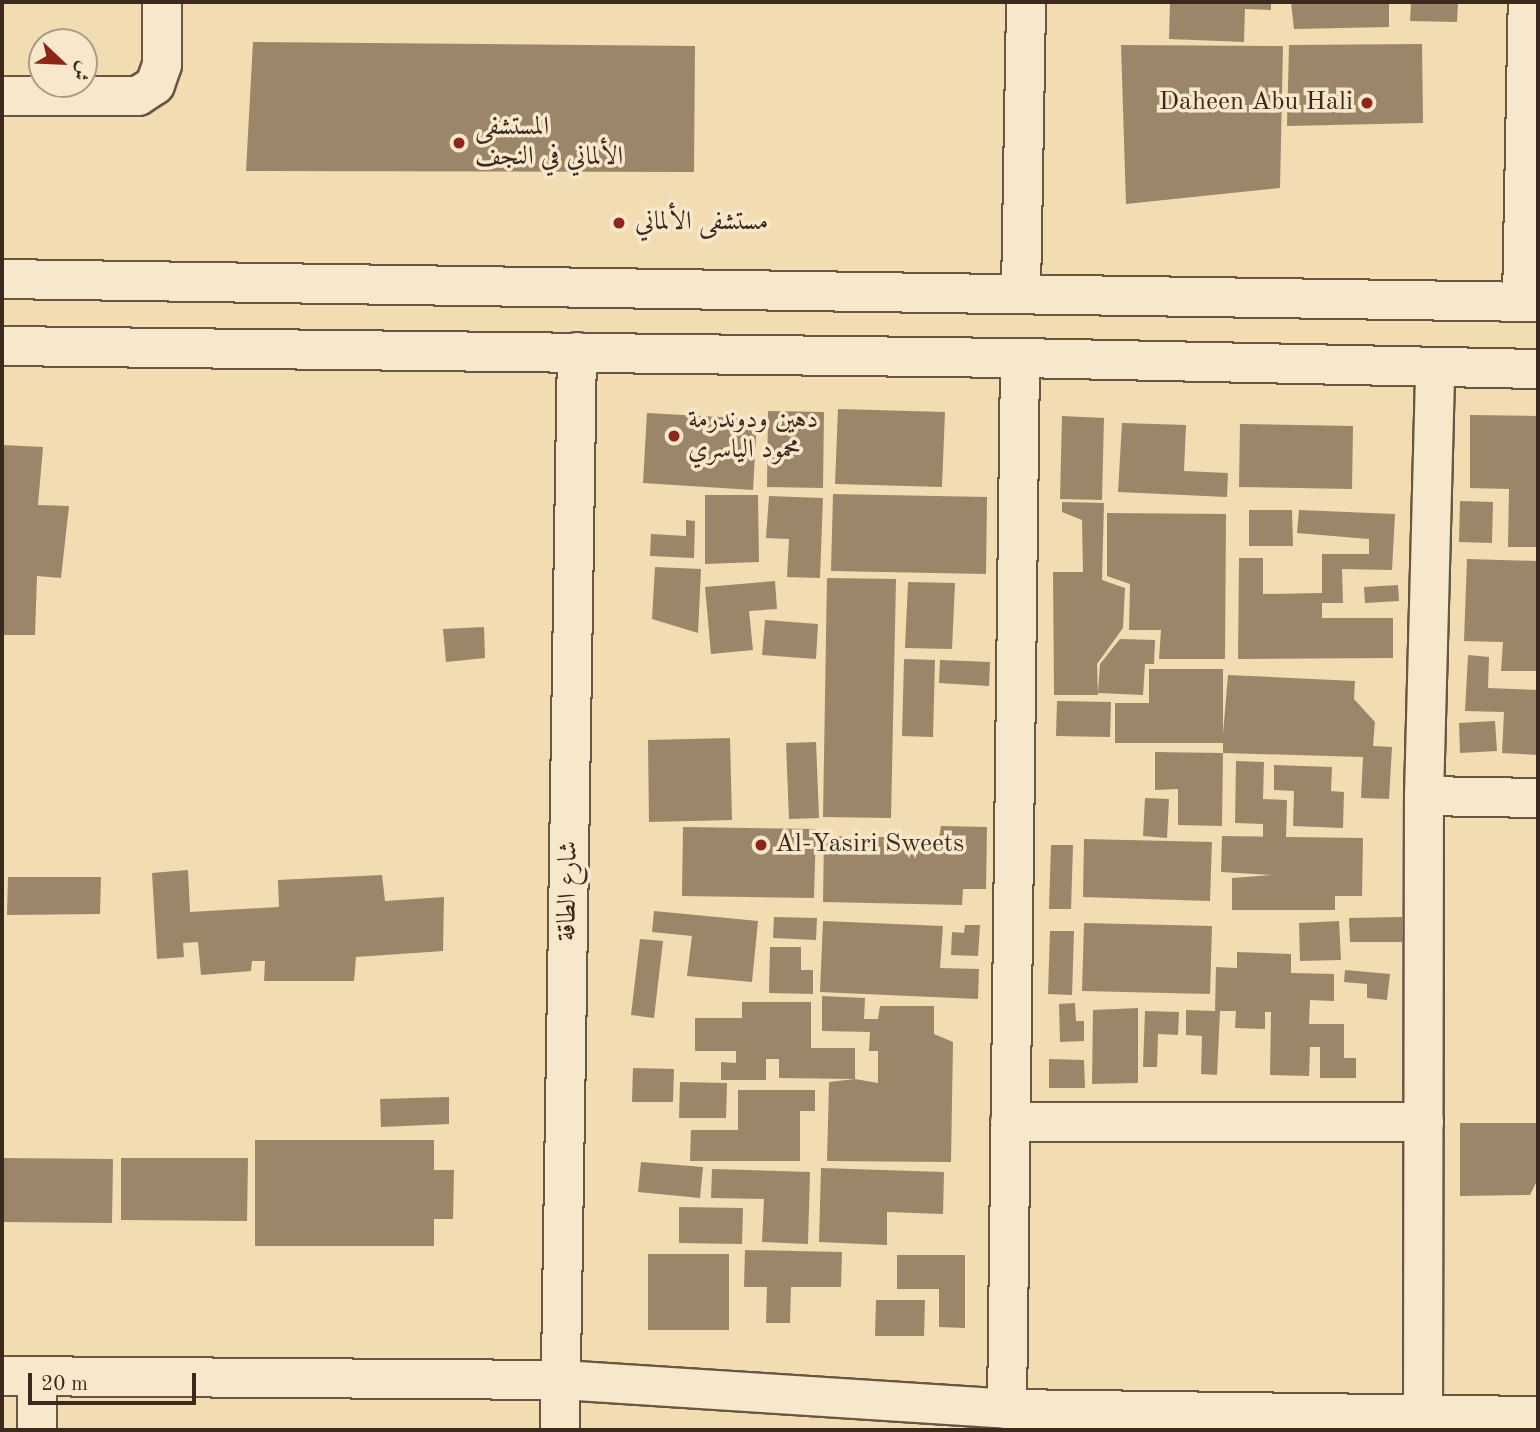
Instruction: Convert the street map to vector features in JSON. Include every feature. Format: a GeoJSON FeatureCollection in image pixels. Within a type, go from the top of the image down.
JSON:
{"type":"FeatureCollection","features":[{"type":"Feature","properties":{"kind":"street"},"geometry":{"type":"LineString","coordinates":[[2,96],[138,96],[155,85],[162,65],[162,2]]}},
{"type":"Feature","properties":{"kind":"street"},"geometry":{"type":"LineString","coordinates":[[1021,292],[1027,2]]}},
{"type":"Feature","properties":{"kind":"street"},"geometry":{"type":"LineString","coordinates":[[2,279],[1021,292],[1530,302],[1528,2]]}},
{"type":"Feature","properties":{"kind":"street"},"geometry":{"type":"LineString","coordinates":[[2,346],[1020,358],[1538,369]]}},
{"type":"Feature","properties":{"kind":"street","name":"شارع الطاقة"},"geometry":{"type":"LineString","coordinates":[[560,1430],[577,352]]}},
{"type":"Feature","properties":{"kind":"street"},"geometry":{"type":"LineString","coordinates":[[1007,1409],[1020,358]]}},
{"type":"Feature","properties":{"kind":"street"},"geometry":{"type":"LineString","coordinates":[[1423,1415],[1424,796],[1435,368]]}},
{"type":"Feature","properties":{"kind":"street"},"geometry":{"type":"LineString","coordinates":[[1424,796],[1538,798]]}},
{"type":"Feature","properties":{"kind":"street"},"geometry":{"type":"LineString","coordinates":[[1010,1122],[1424,1122]]}},
{"type":"Feature","properties":{"kind":"street"},"geometry":{"type":"LineString","coordinates":[[37,1430],[20,1376],[561,1380],[1007,1409],[1538,1416]]}},
{"type":"Feature","properties":{"kind":"building"},"geometry":{"type":"Polygon","coordinates":[[[1170,2],[1271,2],[1271,10],[1245,9],[1244,42],[1169,39],[1170,2]]]}},
{"type":"Feature","properties":{"kind":"building"},"geometry":{"type":"Polygon","coordinates":[[[1291,2],[1389,2],[1389,27],[1294,29],[1291,2]]]}},
{"type":"Feature","properties":{"kind":"building"},"geometry":{"type":"Polygon","coordinates":[[[1411,2],[1458,2],[1457,22],[1410,21],[1411,2]]]}},
{"type":"Feature","properties":{"kind":"building"},"geometry":{"type":"Polygon","coordinates":[[[253,42],[695,46],[694,172],[246,171],[253,42]]]}},
{"type":"Feature","properties":{"kind":"building"},"geometry":{"type":"Polygon","coordinates":[[[1422,44],[1423,123],[1287,126],[1289,45],[1422,44]]]}},
{"type":"Feature","properties":{"kind":"building"},"geometry":{"type":"Polygon","coordinates":[[[1121,45],[1283,46],[1280,188],[1126,204],[1121,45]]]}},
{"type":"Feature","properties":{"kind":"building"},"geometry":{"type":"Polygon","coordinates":[[[838,409],[945,412],[942,487],[835,484],[838,409]]]}},
{"type":"Feature","properties":{"kind":"building"},"geometry":{"type":"Polygon","coordinates":[[[768,411],[824,412],[823,488],[767,487],[768,411]]]}},
{"type":"Feature","properties":{"kind":"building"},"geometry":{"type":"Polygon","coordinates":[[[647,413],[757,419],[753,490],[643,483],[647,413]]]}},
{"type":"Feature","properties":{"kind":"building"},"geometry":{"type":"Polygon","coordinates":[[[1470,415],[1538,416],[1538,547],[1508,547],[1509,489],[1470,488],[1470,415]]]}},
{"type":"Feature","properties":{"kind":"building"},"geometry":{"type":"Polygon","coordinates":[[[1062,416],[1104,418],[1102,500],[1060,499],[1062,416]]]}},
{"type":"Feature","properties":{"kind":"building"},"geometry":{"type":"Polygon","coordinates":[[[1122,423],[1186,425],[1184,471],[1228,473],[1227,497],[1118,492],[1122,423]]]}},
{"type":"Feature","properties":{"kind":"building"},"geometry":{"type":"Polygon","coordinates":[[[1240,424],[1353,426],[1352,489],[1239,487],[1240,424]]]}},
{"type":"Feature","properties":{"kind":"building"},"geometry":{"type":"Polygon","coordinates":[[[2,445],[43,447],[38,505],[69,506],[61,578],[37,576],[35,635],[2,635],[2,445]]]}},
{"type":"Feature","properties":{"kind":"building"},"geometry":{"type":"Polygon","coordinates":[[[833,494],[987,497],[986,574],[831,571],[833,494]]]}},
{"type":"Feature","properties":{"kind":"building"},"geometry":{"type":"Polygon","coordinates":[[[705,495],[758,495],[759,562],[705,564],[705,495]]]}},
{"type":"Feature","properties":{"kind":"building"},"geometry":{"type":"Polygon","coordinates":[[[769,496],[823,498],[820,578],[787,577],[789,539],[766,538],[769,496]]]}},
{"type":"Feature","properties":{"kind":"building"},"geometry":{"type":"Polygon","coordinates":[[[1460,501],[1493,502],[1492,543],[1459,542],[1460,501]]]}},
{"type":"Feature","properties":{"kind":"building"},"geometry":{"type":"Polygon","coordinates":[[[1062,502],[1104,503],[1102,580],[1125,588],[1123,628],[1097,664],[1098,695],[1054,695],[1053,572],[1083,572],[1082,520],[1062,512],[1062,502]]]}},
{"type":"Feature","properties":{"kind":"building"},"geometry":{"type":"Polygon","coordinates":[[[1249,510],[1292,510],[1293,546],[1249,546],[1249,510]]]}},
{"type":"Feature","properties":{"kind":"building"},"geometry":{"type":"Polygon","coordinates":[[[1299,510],[1395,514],[1392,570],[1342,569],[1343,603],[1322,603],[1322,618],[1393,618],[1393,658],[1238,659],[1239,558],[1263,558],[1263,594],[1322,593],[1322,554],[1369,554],[1369,539],[1297,533],[1299,510]]]}},
{"type":"Feature","properties":{"kind":"building"},"geometry":{"type":"Polygon","coordinates":[[[1107,513],[1226,514],[1225,659],[1159,659],[1161,630],[1129,630],[1130,584],[1107,576],[1107,513]]]}},
{"type":"Feature","properties":{"kind":"building"},"geometry":{"type":"Polygon","coordinates":[[[686,520],[695,521],[694,558],[650,556],[651,534],[686,536],[686,520]]]}},
{"type":"Feature","properties":{"kind":"building"},"geometry":{"type":"Polygon","coordinates":[[[1467,559],[1538,561],[1538,671],[1501,671],[1503,642],[1464,641],[1467,559]]]}},
{"type":"Feature","properties":{"kind":"building"},"geometry":{"type":"Polygon","coordinates":[[[655,567],[701,569],[698,633],[652,619],[655,567]]]}},
{"type":"Feature","properties":{"kind":"building"},"geometry":{"type":"Polygon","coordinates":[[[827,578],[896,579],[891,818],[823,817],[827,578]]]}},
{"type":"Feature","properties":{"kind":"building"},"geometry":{"type":"Polygon","coordinates":[[[775,581],[777,609],[749,611],[753,650],[711,654],[705,587],[775,581]]]}},
{"type":"Feature","properties":{"kind":"building"},"geometry":{"type":"Polygon","coordinates":[[[908,582],[955,583],[952,649],[905,648],[908,582]]]}},
{"type":"Feature","properties":{"kind":"building"},"geometry":{"type":"Polygon","coordinates":[[[1398,585],[1399,601],[1365,603],[1364,587],[1398,585]]]}},
{"type":"Feature","properties":{"kind":"building"},"geometry":{"type":"Polygon","coordinates":[[[765,620],[818,624],[816,659],[762,655],[765,620]]]}},
{"type":"Feature","properties":{"kind":"building"},"geometry":{"type":"Polygon","coordinates":[[[484,627],[485,658],[446,662],[443,629],[484,627]]]}},
{"type":"Feature","properties":{"kind":"building"},"geometry":{"type":"Polygon","coordinates":[[[1120,639],[1155,640],[1154,664],[1145,664],[1143,695],[1098,693],[1100,664],[1120,639]]]}},
{"type":"Feature","properties":{"kind":"building"},"geometry":{"type":"Polygon","coordinates":[[[1468,655],[1489,657],[1488,688],[1538,690],[1538,755],[1502,753],[1504,712],[1465,711],[1468,655]]]}},
{"type":"Feature","properties":{"kind":"building"},"geometry":{"type":"Polygon","coordinates":[[[904,659],[935,660],[933,737],[902,736],[904,659]]]}},
{"type":"Feature","properties":{"kind":"building"},"geometry":{"type":"Polygon","coordinates":[[[940,660],[990,662],[989,686],[939,683],[940,660]]]}},
{"type":"Feature","properties":{"kind":"building"},"geometry":{"type":"Polygon","coordinates":[[[1149,669],[1223,669],[1223,734],[1228,675],[1355,681],[1354,699],[1375,722],[1373,746],[1392,747],[1389,799],[1361,798],[1363,757],[1223,753],[1223,743],[1115,743],[1115,703],[1149,703],[1149,669]]]}},
{"type":"Feature","properties":{"kind":"building"},"geometry":{"type":"Polygon","coordinates":[[[1057,701],[1111,702],[1110,737],[1056,736],[1057,701]]]}},
{"type":"Feature","properties":{"kind":"building"},"geometry":{"type":"Polygon","coordinates":[[[1495,721],[1497,751],[1460,753],[1459,723],[1495,721]]]}},
{"type":"Feature","properties":{"kind":"building"},"geometry":{"type":"Polygon","coordinates":[[[730,738],[732,820],[649,822],[648,740],[730,738]]]}},
{"type":"Feature","properties":{"kind":"building"},"geometry":{"type":"Polygon","coordinates":[[[816,742],[819,818],[789,819],[786,743],[816,742]]]}},
{"type":"Feature","properties":{"kind":"building"},"geometry":{"type":"Polygon","coordinates":[[[1155,752],[1223,753],[1222,826],[1178,825],[1178,789],[1155,790],[1155,752]]]}},
{"type":"Feature","properties":{"kind":"building"},"geometry":{"type":"Polygon","coordinates":[[[1236,761],[1264,762],[1263,799],[1287,800],[1286,838],[1263,837],[1263,824],[1235,823],[1236,761]]]}},
{"type":"Feature","properties":{"kind":"building"},"geometry":{"type":"Polygon","coordinates":[[[1274,765],[1332,767],[1331,791],[1344,792],[1343,828],[1293,826],[1294,791],[1274,790],[1274,765]]]}},
{"type":"Feature","properties":{"kind":"building"},"geometry":{"type":"Polygon","coordinates":[[[1145,798],[1169,799],[1167,838],[1143,836],[1145,798]]]}},
{"type":"Feature","properties":{"kind":"building"},"geometry":{"type":"Polygon","coordinates":[[[941,826],[987,827],[986,889],[963,889],[962,905],[823,902],[824,836],[939,838],[941,826]]]}},
{"type":"Feature","properties":{"kind":"building"},"geometry":{"type":"Polygon","coordinates":[[[683,827],[816,829],[814,898],[682,896],[683,827]]]}},
{"type":"Feature","properties":{"kind":"building"},"geometry":{"type":"Polygon","coordinates":[[[1222,836],[1363,838],[1362,896],[1335,896],[1335,910],[1232,910],[1232,878],[1273,875],[1221,872],[1222,836]]]}},
{"type":"Feature","properties":{"kind":"building"},"geometry":{"type":"Polygon","coordinates":[[[1084,839],[1212,842],[1210,901],[1083,897],[1084,839]]]}},
{"type":"Feature","properties":{"kind":"building"},"geometry":{"type":"Polygon","coordinates":[[[1051,845],[1073,845],[1071,909],[1049,909],[1051,845]]]}},
{"type":"Feature","properties":{"kind":"building"},"geometry":{"type":"Polygon","coordinates":[[[188,870],[190,912],[279,907],[278,880],[382,875],[385,901],[444,897],[443,951],[356,957],[354,981],[264,981],[265,961],[252,961],[251,971],[201,975],[198,942],[183,943],[184,957],[157,959],[152,873],[188,870]]]}},
{"type":"Feature","properties":{"kind":"building"},"geometry":{"type":"Polygon","coordinates":[[[8,877],[101,877],[100,914],[7,915],[8,877]]]}},
{"type":"Feature","properties":{"kind":"building"},"geometry":{"type":"Polygon","coordinates":[[[654,911],[758,921],[752,982],[687,976],[692,936],[652,932],[654,911]]]}},
{"type":"Feature","properties":{"kind":"building"},"geometry":{"type":"Polygon","coordinates":[[[774,917],[817,918],[816,940],[773,938],[774,917]]]}},
{"type":"Feature","properties":{"kind":"building"},"geometry":{"type":"Polygon","coordinates":[[[1402,917],[1402,942],[1350,942],[1349,918],[1402,917]]]}},
{"type":"Feature","properties":{"kind":"building"},"geometry":{"type":"Polygon","coordinates":[[[823,921],[943,926],[940,968],[979,969],[978,999],[820,992],[823,921]]]}},
{"type":"Feature","properties":{"kind":"building"},"geometry":{"type":"Polygon","coordinates":[[[1339,921],[1341,960],[1300,961],[1299,923],[1339,921]]]}},
{"type":"Feature","properties":{"kind":"building"},"geometry":{"type":"Polygon","coordinates":[[[1084,923],[1212,926],[1210,994],[1082,991],[1084,923]]]}},
{"type":"Feature","properties":{"kind":"building"},"geometry":{"type":"Polygon","coordinates":[[[965,925],[980,925],[978,956],[951,955],[952,932],[964,933],[965,925]]]}},
{"type":"Feature","properties":{"kind":"building"},"geometry":{"type":"Polygon","coordinates":[[[1050,931],[1074,931],[1072,995],[1048,994],[1050,931]]]}},
{"type":"Feature","properties":{"kind":"building"},"geometry":{"type":"Polygon","coordinates":[[[640,939],[663,941],[654,1018],[631,1015],[640,939]]]}},
{"type":"Feature","properties":{"kind":"building"},"geometry":{"type":"Polygon","coordinates":[[[770,947],[801,947],[801,970],[813,970],[813,994],[769,993],[770,947]]]}},
{"type":"Feature","properties":{"kind":"building"},"geometry":{"type":"Polygon","coordinates":[[[1237,952],[1291,954],[1291,973],[1334,974],[1334,1001],[1310,1000],[1309,1024],[1344,1024],[1344,1058],[1356,1058],[1356,1078],[1320,1078],[1320,1047],[1310,1047],[1309,1076],[1270,1075],[1271,1012],[1265,1012],[1265,1029],[1235,1028],[1236,1011],[1220,1011],[1217,1075],[1201,1074],[1202,1036],[1186,1035],[1186,1010],[1215,1011],[1216,967],[1237,968],[1237,952]]]}},
{"type":"Feature","properties":{"kind":"building"},"geometry":{"type":"Polygon","coordinates":[[[1345,970],[1390,974],[1387,1000],[1367,998],[1367,984],[1344,982],[1345,970]]]}},
{"type":"Feature","properties":{"kind":"building"},"geometry":{"type":"Polygon","coordinates":[[[822,996],[865,998],[864,1019],[878,1019],[880,1006],[934,1006],[934,1034],[953,1042],[951,1162],[827,1161],[829,1082],[855,1079],[878,1083],[878,1051],[869,1051],[870,1032],[822,1031],[822,996]]]}},
{"type":"Feature","properties":{"kind":"building"},"geometry":{"type":"Polygon","coordinates":[[[742,1002],[811,1002],[811,1048],[855,1048],[855,1079],[779,1078],[779,1059],[766,1059],[766,1080],[721,1080],[721,1062],[736,1063],[736,1051],[695,1051],[695,1018],[742,1018],[742,1002]]]}},
{"type":"Feature","properties":{"kind":"building"},"geometry":{"type":"Polygon","coordinates":[[[1075,1003],[1076,1021],[1084,1021],[1084,1041],[1060,1042],[1059,1004],[1075,1003]]]}},
{"type":"Feature","properties":{"kind":"building"},"geometry":{"type":"Polygon","coordinates":[[[1138,1008],[1138,1083],[1092,1084],[1093,1010],[1138,1008]]]}},
{"type":"Feature","properties":{"kind":"building"},"geometry":{"type":"Polygon","coordinates":[[[1145,1011],[1179,1012],[1178,1035],[1158,1034],[1157,1067],[1143,1067],[1145,1011]]]}},
{"type":"Feature","properties":{"kind":"building"},"geometry":{"type":"Polygon","coordinates":[[[1049,1059],[1084,1060],[1085,1088],[1049,1088],[1049,1059]]]}},
{"type":"Feature","properties":{"kind":"building"},"geometry":{"type":"Polygon","coordinates":[[[633,1068],[674,1069],[673,1102],[632,1102],[633,1068]]]}},
{"type":"Feature","properties":{"kind":"building"},"geometry":{"type":"Polygon","coordinates":[[[680,1082],[727,1083],[726,1118],[679,1118],[680,1082]]]}},
{"type":"Feature","properties":{"kind":"building"},"geometry":{"type":"Polygon","coordinates":[[[738,1090],[815,1090],[815,1111],[800,1111],[800,1161],[690,1161],[691,1130],[738,1130],[738,1090]]]}},
{"type":"Feature","properties":{"kind":"building"},"geometry":{"type":"Polygon","coordinates":[[[449,1097],[449,1124],[381,1127],[380,1099],[449,1097]]]}},
{"type":"Feature","properties":{"kind":"building"},"geometry":{"type":"Polygon","coordinates":[[[1460,1123],[1538,1123],[1538,1179],[1530,1195],[1460,1196],[1460,1123]]]}},
{"type":"Feature","properties":{"kind":"building"},"geometry":{"type":"Polygon","coordinates":[[[255,1140],[434,1140],[434,1170],[454,1170],[453,1219],[434,1219],[434,1246],[255,1246],[255,1140]]]}},
{"type":"Feature","properties":{"kind":"building"},"geometry":{"type":"Polygon","coordinates":[[[2,1158],[113,1159],[112,1223],[2,1222],[2,1158]]]}},
{"type":"Feature","properties":{"kind":"building"},"geometry":{"type":"Polygon","coordinates":[[[121,1158],[248,1158],[247,1221],[121,1220],[121,1158]]]}},
{"type":"Feature","properties":{"kind":"building"},"geometry":{"type":"Polygon","coordinates":[[[641,1162],[703,1167],[700,1198],[638,1192],[641,1162]]]}},
{"type":"Feature","properties":{"kind":"building"},"geometry":{"type":"Polygon","coordinates":[[[821,1168],[944,1172],[943,1214],[887,1212],[887,1245],[819,1242],[821,1168]]]}},
{"type":"Feature","properties":{"kind":"building"},"geometry":{"type":"Polygon","coordinates":[[[712,1169],[810,1172],[808,1244],[762,1242],[764,1199],[711,1198],[712,1169]]]}},
{"type":"Feature","properties":{"kind":"building"},"geometry":{"type":"Polygon","coordinates":[[[679,1207],[743,1208],[742,1244],[679,1243],[679,1207]]]}},
{"type":"Feature","properties":{"kind":"building"},"geometry":{"type":"Polygon","coordinates":[[[745,1250],[842,1252],[841,1287],[791,1287],[790,1323],[766,1323],[767,1287],[744,1287],[745,1250]]]}},
{"type":"Feature","properties":{"kind":"building"},"geometry":{"type":"Polygon","coordinates":[[[648,1254],[729,1254],[729,1330],[648,1330],[648,1254]]]}},
{"type":"Feature","properties":{"kind":"building"},"geometry":{"type":"Polygon","coordinates":[[[897,1255],[965,1255],[965,1328],[939,1327],[939,1289],[897,1289],[897,1255]]]}},
{"type":"Feature","properties":{"kind":"building"},"geometry":{"type":"Polygon","coordinates":[[[876,1300],[925,1300],[924,1336],[875,1336],[876,1300]]]}},
{"type":"Feature","properties":{"kind":"place","name":"Daheen Abu Hali"},"geometry":{"type":"Point","coordinates":[1367,103]}},
{"type":"Feature","properties":{"kind":"place","name":"المستشفى الألماني في النجف"},"geometry":{"type":"Point","coordinates":[459,143]}},
{"type":"Feature","properties":{"kind":"place","name":"مستشفى الألماني"},"geometry":{"type":"Point","coordinates":[619,223]}},
{"type":"Feature","properties":{"kind":"place","name":"دهين ودوندرمة محمود الياسري"},"geometry":{"type":"Point","coordinates":[674,436]}},
{"type":"Feature","properties":{"kind":"place","name":"Al-Yasiri Sweets"},"geometry":{"type":"Point","coordinates":[761,845]}}]}
